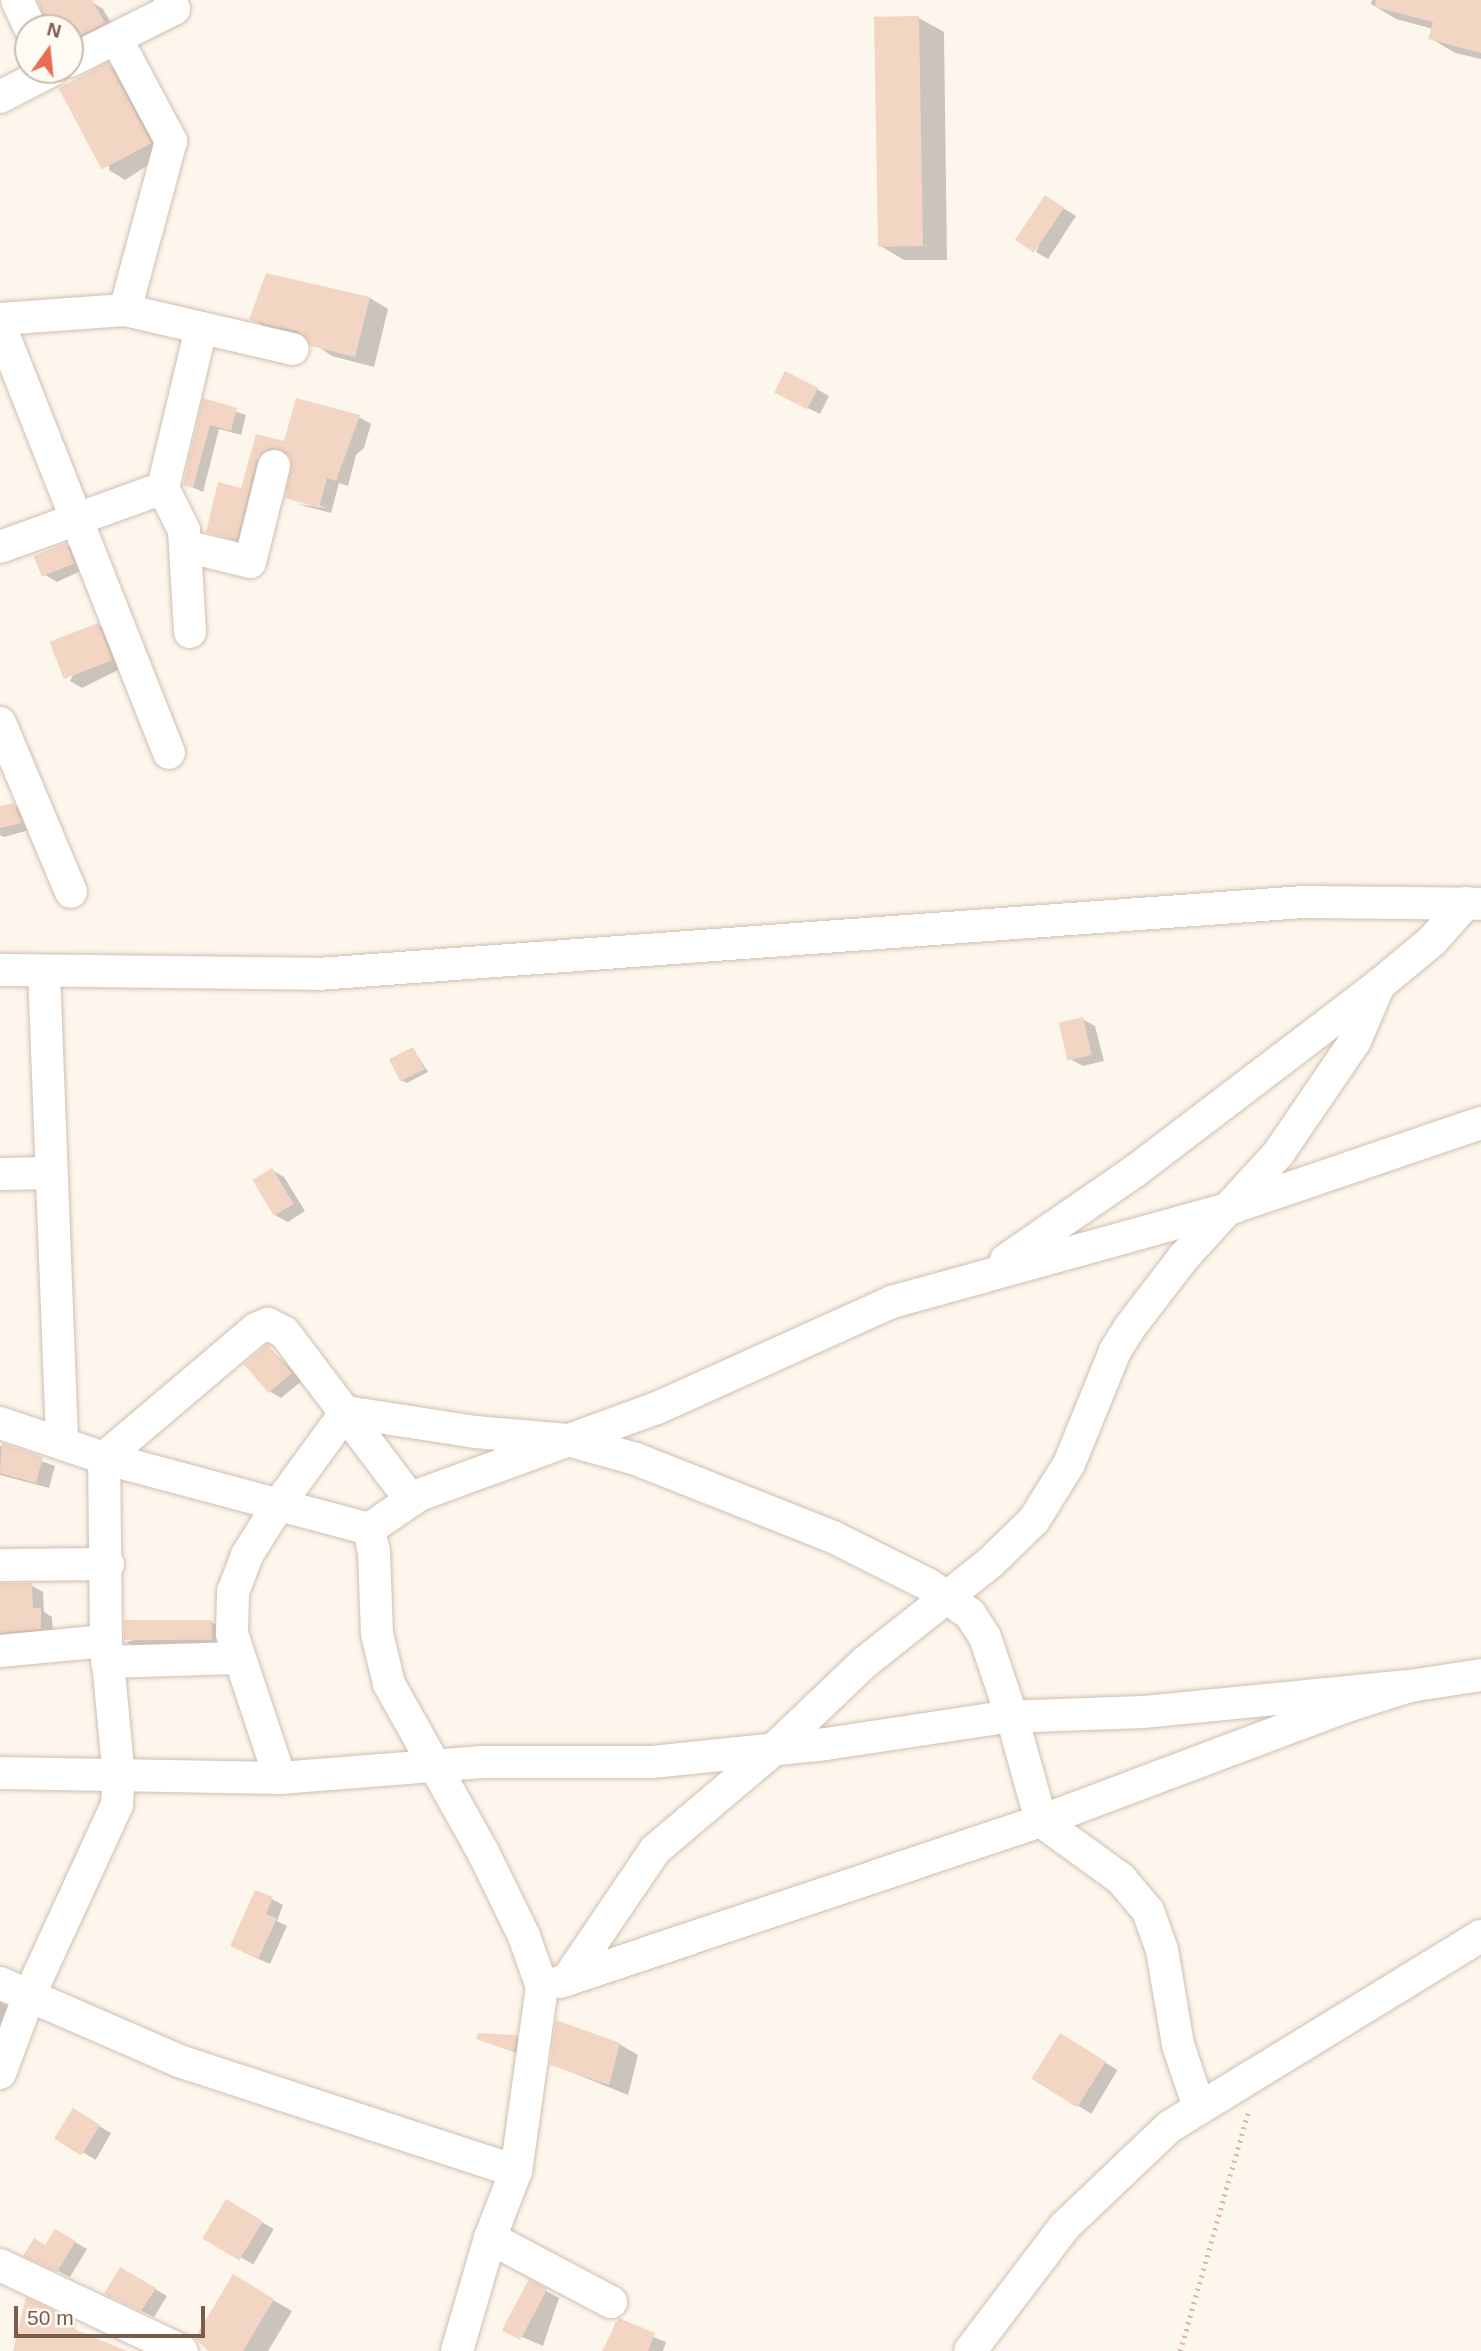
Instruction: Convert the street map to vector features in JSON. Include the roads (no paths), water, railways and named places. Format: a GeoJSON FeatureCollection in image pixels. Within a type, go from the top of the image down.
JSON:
{"type":"FeatureCollection","features":[{"type":"Feature","properties":{"kind":"street"},"geometry":{"type":"LineString","coordinates":[[84,54],[174,9],[170,0]]}},
{"type":"Feature","properties":{"kind":"street"},"geometry":{"type":"LineString","coordinates":[[116,38],[171,141],[125,310]]}},
{"type":"Feature","properties":{"kind":"street"},"geometry":{"type":"LineString","coordinates":[[0,97],[25,84]]}},
{"type":"Feature","properties":{"kind":"street"},"geometry":{"type":"LineString","coordinates":[[0,319],[125,310],[293,349]]}},
{"type":"Feature","properties":{"kind":"street"},"geometry":{"type":"LineString","coordinates":[[0,327],[169,753]]}},
{"type":"Feature","properties":{"kind":"street"},"geometry":{"type":"LineString","coordinates":[[190,632],[184,530],[163,488],[201,328]]}},
{"type":"Feature","properties":{"kind":"street"},"geometry":{"type":"LineString","coordinates":[[185,546],[250,562],[274,466]]}},
{"type":"Feature","properties":{"kind":"street"},"geometry":{"type":"LineString","coordinates":[[0,547],[163,488]]}},
{"type":"Feature","properties":{"kind":"street"},"geometry":{"type":"LineString","coordinates":[[0,723],[71,891]]}},
{"type":"Feature","properties":{"kind":"street"},"geometry":{"type":"LineString","coordinates":[[0,970],[318,974],[1303,902],[1473,904]]}},
{"type":"Feature","properties":{"kind":"street"},"geometry":{"type":"LineString","coordinates":[[988,1272],[1135,1171],[1379,985],[1473,904]]}},
{"type":"Feature","properties":{"kind":"street"},"geometry":{"type":"LineString","coordinates":[[44,971],[62,1443]]}},
{"type":"Feature","properties":{"kind":"street"},"geometry":{"type":"LineString","coordinates":[[457,2351],[490,2238],[516,2171],[555,1984],[655,1850],[774,1749],[864,1663],[1021,1536],[1046,1505],[1069,1464],[1115,1351],[1130,1327],[1183,1258],[1234,1207],[1278,1154],[1355,1041],[1379,985]]}},
{"type":"Feature","properties":{"kind":"street"},"geometry":{"type":"LineString","coordinates":[[0,1423],[104,1458],[369,1529],[411,1500],[712,1385],[892,1301],[988,1272],[1234,1207],[1481,1123]]}},
{"type":"Feature","properties":{"kind":"street"},"geometry":{"type":"LineString","coordinates":[[0,1174],[51,1173]]}},
{"type":"Feature","properties":{"kind":"street"},"geometry":{"type":"LineString","coordinates":[[104,1458],[256,1329],[268,1324],[284,1332],[411,1500]]}},
{"type":"Feature","properties":{"kind":"street"},"geometry":{"type":"LineString","coordinates":[[346,1412],[475,1432],[568,1440],[636,1459],[783,1516],[948,1596],[970,1614],[985,1637],[1012,1717],[1041,1821],[1121,1879],[1148,1911],[1162,1950],[1178,2045],[1199,2107]]}},
{"type":"Feature","properties":{"kind":"street"},"geometry":{"type":"LineString","coordinates":[[280,1778],[232,1634],[233,1592],[247,1555],[278,1504],[346,1412]]}},
{"type":"Feature","properties":{"kind":"street"},"geometry":{"type":"LineString","coordinates":[[0,2073],[29,1996],[117,1805],[119,1778],[107,1652],[108,1564],[104,1458]]}},
{"type":"Feature","properties":{"kind":"street"},"geometry":{"type":"LineString","coordinates":[[369,1529],[383,1664],[398,1702],[437,1766],[524,1936],[555,1984]]}},
{"type":"Feature","properties":{"kind":"street"},"geometry":{"type":"LineString","coordinates":[[0,1566],[108,1564]]}},
{"type":"Feature","properties":{"kind":"street"},"geometry":{"type":"LineString","coordinates":[[0,1651],[107,1652],[239,1658]]}},
{"type":"Feature","properties":{"kind":"street"},"geometry":{"type":"LineString","coordinates":[[0,1773],[119,1778],[280,1778],[437,1766],[652,1762],[774,1749],[1012,1717],[1143,1712],[1410,1686],[1481,1675]]}},
{"type":"Feature","properties":{"kind":"street"},"geometry":{"type":"LineString","coordinates":[[555,1984],[1041,1821],[1347,1706],[1410,1686]]}},
{"type":"Feature","properties":{"kind":"street"},"geometry":{"type":"LineString","coordinates":[[970,2351],[1063,2227],[1169,2127],[1481,1936]]}},
{"type":"Feature","properties":{"kind":"street"},"geometry":{"type":"LineString","coordinates":[[0,1983],[179,2061],[516,2171]]}},
{"type":"Feature","properties":{"kind":"street"},"geometry":{"type":"LineString","coordinates":[[490,2238],[611,2302]]}},
{"type":"Feature","properties":{"kind":"street"},"geometry":{"type":"LineString","coordinates":[[0,2265],[182,2351]]}}]}
